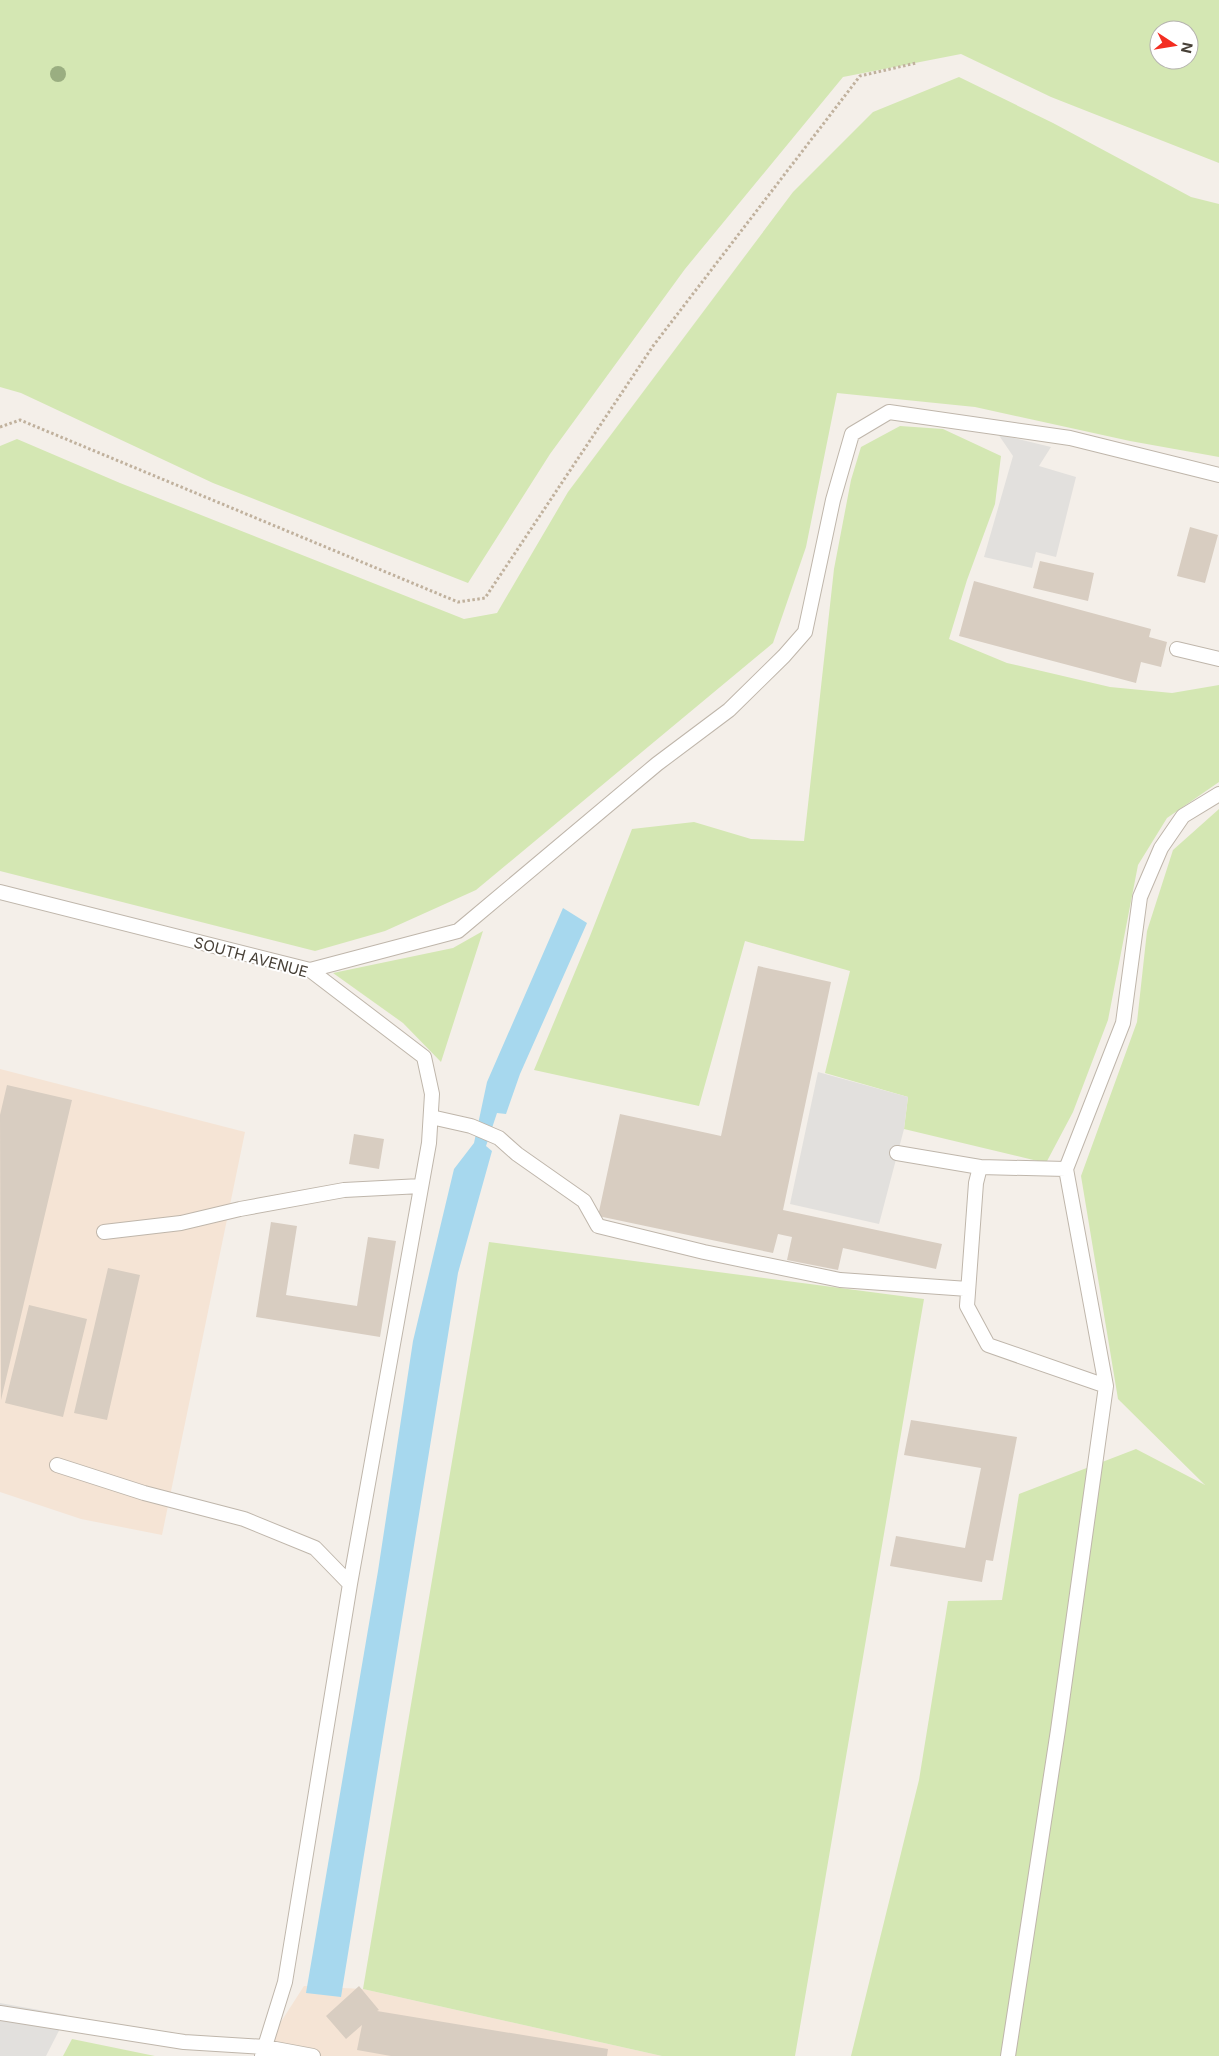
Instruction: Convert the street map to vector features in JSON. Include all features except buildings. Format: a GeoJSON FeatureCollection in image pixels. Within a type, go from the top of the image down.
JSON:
{"type":"FeatureCollection","features":[{"type":"Feature","properties":{"kind":"lane"},"geometry":{"type":"LineString","coordinates":[[310,970],[458,931],[657,764],[729,710],[784,656],[805,632],[833,500],[852,434],[889,412],[1070,438],[1219,474]]}},
{"type":"Feature","properties":{"kind":"lane"},"geometry":{"type":"LineString","coordinates":[[1177,649],[1219,660]]}},
{"type":"Feature","properties":{"kind":"lane"},"geometry":{"type":"LineString","coordinates":[[1008,2056],[1058,1730],[1106,1386],[1066,1169],[1123,1022],[1140,897],[1161,848],[1183,816],[1219,794]]}},
{"type":"Feature","properties":{"kind":"lane","name":"SOUTH AVENUE"},"geometry":{"type":"LineString","coordinates":[[0,892],[310,970],[424,1057],[432,1094],[429,1143],[350,1584],[285,1982],[264,2051]]}},
{"type":"Feature","properties":{"kind":"lane"},"geometry":{"type":"LineString","coordinates":[[431,1117],[471,1126],[499,1138],[517,1154],[584,1201],[598,1226],[704,1252],[840,1280],[968,1289]]}},
{"type":"Feature","properties":{"kind":"lane"},"geometry":{"type":"LineString","coordinates":[[898,1153],[980,1167],[1066,1169]]}},
{"type":"Feature","properties":{"kind":"lane"},"geometry":{"type":"LineString","coordinates":[[980,1167],[976,1183],[967,1306],[988,1345],[1106,1386]]}},
{"type":"Feature","properties":{"kind":"lane"},"geometry":{"type":"LineString","coordinates":[[104,1232],[181,1223],[240,1209],[344,1190],[421,1186]]}},
{"type":"Feature","properties":{"kind":"lane"},"geometry":{"type":"LineString","coordinates":[[57,1465],[144,1493],[244,1519],[306,1544],[315,1548],[350,1584]]}},
{"type":"Feature","properties":{"kind":"lane"},"geometry":{"type":"LineString","coordinates":[[0,2013],[184,2042],[313,2056]]}},
{"type":"Feature","properties":{"kind":"path"},"geometry":{"type":"LineString","coordinates":[[0,427],[20,420],[458,602],[485,598],[653,346],[860,76],[916,64]]}},
{"type":"Feature","properties":{"kind":"shaded area"},"geometry":{"type":"Polygon","coordinates":[[[998,434],[1051,447],[1039,466],[1076,477],[1056,557],[1036,552],[1032,568],[984,557],[1013,456],[998,434]]]}},
{"type":"Feature","properties":{"kind":"shaded area"},"geometry":{"type":"Polygon","coordinates":[[[0,1069],[245,1132],[162,1535],[81,1519],[0,1492],[0,1069]]]}},
{"type":"Feature","properties":{"kind":"shaded area"},"geometry":{"type":"Polygon","coordinates":[[[818,1072],[908,1097],[904,1129],[879,1224],[790,1204],[818,1072]]]}},
{"type":"Feature","properties":{"kind":"shaded area"},"geometry":{"type":"Polygon","coordinates":[[[304,1986],[363,1989],[662,2056],[259,2056],[304,1986]]]}},
{"type":"Feature","properties":{"kind":"shaded area"},"geometry":{"type":"Polygon","coordinates":[[[0,2003],[67,2015],[46,2056],[0,2056],[0,2003]]]}},
{"type":"Feature","properties":{"kind":"green space"},"geometry":{"type":"Polygon","coordinates":[[[0,0],[1219,0],[1219,163],[1051,97],[961,54],[843,77],[685,269],[550,454],[468,583],[213,483],[21,393],[0,387],[0,0]]]}},
{"type":"Feature","properties":{"kind":"green space"},"geometry":{"type":"Polygon","coordinates":[[[959,77],[1053,123],[1191,197],[1219,204],[1219,457],[1130,441],[975,407],[837,393],[806,547],[773,643],[476,890],[385,931],[315,951],[0,871],[0,446],[17,439],[120,483],[464,619],[497,613],[568,492],[793,192],[873,112],[959,77]]]}},
{"type":"Feature","properties":{"kind":"green space"},"geometry":{"type":"Polygon","coordinates":[[[900,426],[943,429],[1001,456],[995,504],[967,580],[949,639],[1007,663],[1110,687],[1172,693],[1219,685],[1219,782],[1167,818],[1138,865],[1108,1020],[1073,1112],[1046,1163],[904,1129],[908,1097],[825,1073],[850,971],[745,941],[699,1106],[534,1070],[632,829],[694,822],[751,839],[804,841],[834,569],[851,480],[861,447],[900,426]]]}},
{"type":"Feature","properties":{"kind":"green space"},"geometry":{"type":"Polygon","coordinates":[[[1219,809],[1219,2056],[851,2056],[919,1780],[948,1601],[1002,1600],[1019,1494],[1136,1449],[1205,1485],[1118,1399],[1081,1176],[1137,1022],[1147,931],[1173,850],[1219,809]]]}},
{"type":"Feature","properties":{"kind":"green space"},"geometry":{"type":"Polygon","coordinates":[[[483,931],[441,1062],[403,1023],[333,973],[453,948],[483,931]]]}},
{"type":"Feature","properties":{"kind":"green space"},"geometry":{"type":"Polygon","coordinates":[[[489,1242],[924,1299],[795,2056],[662,2056],[363,1989],[489,1242]]]}},
{"type":"Feature","properties":{"kind":"green space"},"geometry":{"type":"Polygon","coordinates":[[[72,2039],[155,2056],[63,2056],[72,2039]]]}},
{"type":"Feature","properties":{"kind":"water"},"geometry":{"type":"Polygon","coordinates":[[[563,908],[587,923],[520,1074],[506,1114],[497,1113],[486,1146],[492,1151],[458,1273],[341,1997],[306,1993],[378,1571],[413,1341],[454,1169],[474,1143],[487,1082],[563,908]]]}}]}
